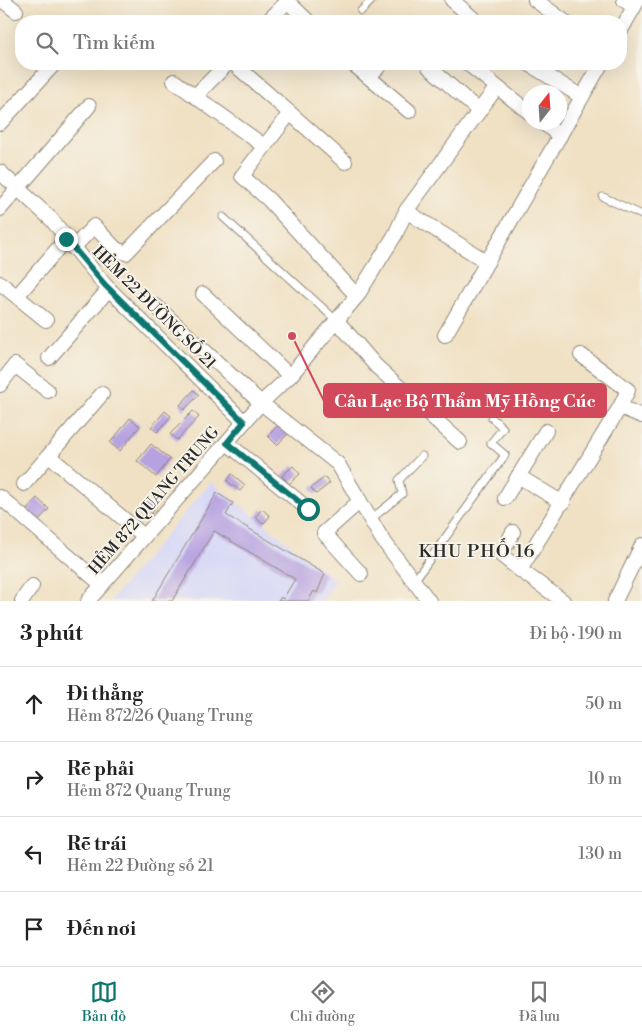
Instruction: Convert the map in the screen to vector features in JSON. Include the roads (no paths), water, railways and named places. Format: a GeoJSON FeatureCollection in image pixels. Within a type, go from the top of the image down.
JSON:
{"type":"FeatureCollection","features":[{"type":"Feature","properties":{"kind":"street"},"geometry":{"type":"LineString","coordinates":[[2,0],[16,11]]}},
{"type":"Feature","properties":{"kind":"street"},"geometry":{"type":"LineString","coordinates":[[273,15],[287,0],[302,15]]}},
{"type":"Feature","properties":{"kind":"street"},"geometry":{"type":"LineString","coordinates":[[452,0],[469,15]]}},
{"type":"Feature","properties":{"kind":"street"},"geometry":{"type":"LineString","coordinates":[[535,0],[556,15]]}},
{"type":"Feature","properties":{"kind":"street"},"geometry":{"type":"LineString","coordinates":[[627,15],[632,2]]}},
{"type":"Feature","properties":{"kind":"street"},"geometry":{"type":"LineString","coordinates":[[0,123],[49,70]]}},
{"type":"Feature","properties":{"kind":"street"},"geometry":{"type":"LineString","coordinates":[[195,96],[221,70]]}},
{"type":"Feature","properties":{"kind":"street"},"geometry":{"type":"LineString","coordinates":[[241,70],[345,162]]}},
{"type":"Feature","properties":{"kind":"street"},"geometry":{"type":"LineString","coordinates":[[360,70],[410,112]]}},
{"type":"Feature","properties":{"kind":"street"},"geometry":{"type":"LineString","coordinates":[[369,77],[375,70]]}},
{"type":"Feature","properties":{"kind":"street"},"geometry":{"type":"LineString","coordinates":[[432,70],[479,111]]}},
{"type":"Feature","properties":{"kind":"street"},"geometry":{"type":"LineString","coordinates":[[475,70],[522,107]]}},
{"type":"Feature","properties":{"kind":"street"},"geometry":{"type":"LineString","coordinates":[[539,70],[582,97]]}},
{"type":"Feature","properties":{"kind":"street"},"geometry":{"type":"LineString","coordinates":[[445,335],[598,70]]}},
{"type":"Feature","properties":{"kind":"street"},"geometry":{"type":"LineString","coordinates":[[174,81],[264,146]]}},
{"type":"Feature","properties":{"kind":"street","name":"HẺM 872 QUANG TRUNG"},"geometry":{"type":"LineString","coordinates":[[88,601],[261,403],[290,376],[338,322],[357,296],[395,235],[406,211],[496,88]]}},
{"type":"Feature","properties":{"kind":"street"},"geometry":{"type":"LineString","coordinates":[[0,209],[89,106]]}},
{"type":"Feature","properties":{"kind":"street"},"geometry":{"type":"LineString","coordinates":[[290,113],[242,176],[269,200],[357,296]]}},
{"type":"Feature","properties":{"kind":"street"},"geometry":{"type":"LineString","coordinates":[[552,130],[560,136]]}},
{"type":"Feature","properties":{"kind":"street"},"geometry":{"type":"LineString","coordinates":[[17,296],[69,244],[94,226],[116,249],[126,253],[214,161]]}},
{"type":"Feature","properties":{"kind":"street","name":"HẺM 22 ĐƯỜNG SỐ 21"},"geometry":{"type":"LineString","coordinates":[[0,172],[51,218],[69,244],[109,289],[244,422]]}},
{"type":"Feature","properties":{"kind":"street"},"geometry":{"type":"LineString","coordinates":[[406,211],[487,262]]}},
{"type":"Feature","properties":{"kind":"street"},"geometry":{"type":"LineString","coordinates":[[0,283],[46,320]]}},
{"type":"Feature","properties":{"kind":"street"},"geometry":{"type":"LineString","coordinates":[[49,358],[109,289]]}},
{"type":"Feature","properties":{"kind":"street"},"geometry":{"type":"LineString","coordinates":[[203,294],[290,376]]}},
{"type":"Feature","properties":{"kind":"street"},"geometry":{"type":"LineString","coordinates":[[156,306],[261,403],[338,464],[382,539],[429,601]]}},
{"type":"Feature","properties":{"kind":"street"},"geometry":{"type":"LineString","coordinates":[[338,322],[376,366],[460,442]]}},
{"type":"Feature","properties":{"kind":"street"},"geometry":{"type":"LineString","coordinates":[[520,570],[563,503],[620,407],[628,390],[581,355]]}},
{"type":"Feature","properties":{"kind":"street"},"geometry":{"type":"LineString","coordinates":[[0,384],[14,365],[48,391]]}},
{"type":"Feature","properties":{"kind":"street"},"geometry":{"type":"LineString","coordinates":[[24,484],[102,394]]}},
{"type":"Feature","properties":{"kind":"street"},"geometry":{"type":"LineString","coordinates":[[620,407],[642,416]]}},
{"type":"Feature","properties":{"kind":"street"},"geometry":{"type":"LineString","coordinates":[[505,498],[546,431]]}},
{"type":"Feature","properties":{"kind":"street"},"geometry":{"type":"LineString","coordinates":[[227,443],[308,509]]}},
{"type":"Feature","properties":{"kind":"street"},"geometry":{"type":"LineString","coordinates":[[49,456],[144,536]]}},
{"type":"Feature","properties":{"kind":"street"},"geometry":{"type":"LineString","coordinates":[[518,476],[563,503]]}},
{"type":"Feature","properties":{"kind":"street"},"geometry":{"type":"LineString","coordinates":[[0,497],[102,585]]}},
{"type":"Feature","properties":{"kind":"street"},"geometry":{"type":"LineString","coordinates":[[360,501],[324,533],[361,574]]}},
{"type":"Feature","properties":{"kind":"street"},"geometry":{"type":"LineString","coordinates":[[513,532],[501,555],[563,601]]}},
{"type":"Feature","properties":{"kind":"street"},"geometry":{"type":"LineString","coordinates":[[615,601],[642,546]]}},
{"type":"Feature","properties":{"kind":"street"},"geometry":{"type":"LineString","coordinates":[[22,601],[32,586]]}},
{"type":"Feature","properties":{"kind":"lane"},"geometry":{"type":"LineString","coordinates":[[362,11],[372,0]]}},
{"type":"Feature","properties":{"kind":"lane"},"geometry":{"type":"LineString","coordinates":[[603,198],[642,214]]}},
{"type":"Feature","properties":{"kind":"lane"},"geometry":{"type":"LineString","coordinates":[[222,217],[338,322]]}},
{"type":"Feature","properties":{"kind":"lane"},"geometry":{"type":"LineString","coordinates":[[414,581],[505,455],[491,443],[503,428],[492,418]]}},
{"type":"Feature","properties":{"kind":"lane"},"geometry":{"type":"LineString","coordinates":[[371,519],[402,494],[399,480],[422,456]]}},
{"type":"Feature","properties":{"kind":"place","name":"Câu Lạc Bộ Thẩm Mỹ Hồng Cúc"},"geometry":{"type":"Point","coordinates":[292,336]}},
{"type":"Feature","properties":{"kind":"district","name":"KHU PHỐ 16"},"geometry":{"type":"Point","coordinates":[477,551]}}]}
